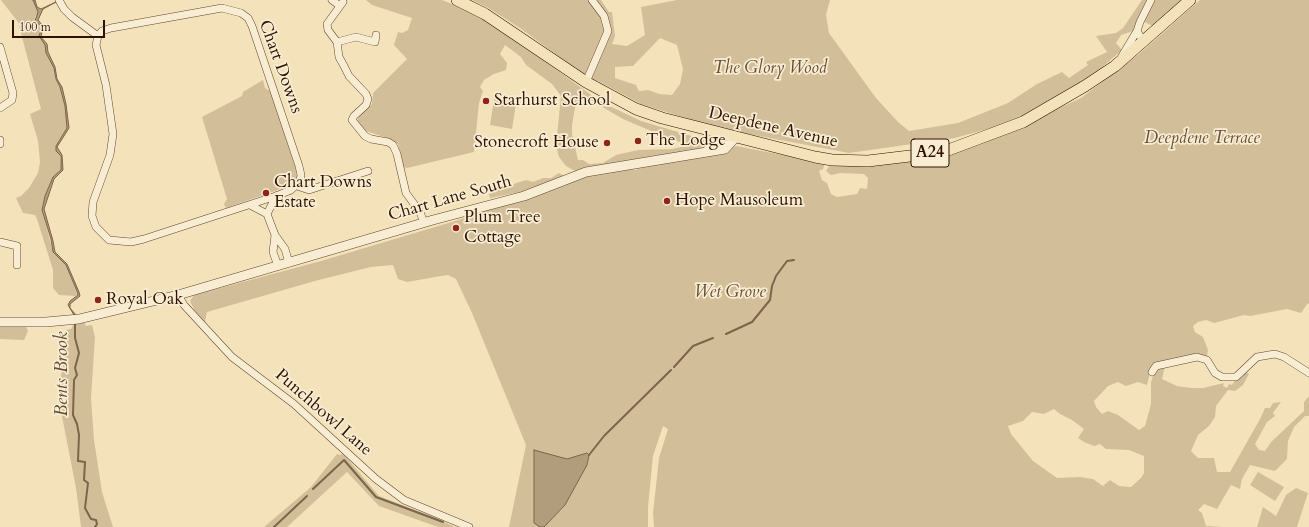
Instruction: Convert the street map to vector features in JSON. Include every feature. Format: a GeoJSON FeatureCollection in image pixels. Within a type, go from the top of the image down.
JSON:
{"type":"FeatureCollection","features":[{"type":"Feature","properties":{"kind":"highway","name":"Deepdene Avenue"},"geometry":{"type":"LineString","coordinates":[[456,0],[485,14],[586,82],[636,109],[719,134],[832,160],[868,161],[943,152],[1023,122],[1085,86],[1115,66],[1140,36],[1190,0]]}},
{"type":"Feature","properties":{"kind":"street"},"geometry":{"type":"LineString","coordinates":[[59,0],[72,17],[98,36],[96,45],[106,85],[113,134],[110,155],[93,202],[92,216],[96,227],[109,240],[131,242],[250,205],[276,196],[297,186],[309,190],[368,171]]}},
{"type":"Feature","properties":{"kind":"street"},"geometry":{"type":"LineString","coordinates":[[332,0],[342,4],[327,24],[328,30],[337,42],[339,57],[344,66],[366,94],[368,99],[352,120],[365,136],[393,145],[401,169],[406,193],[420,212],[424,223]]}},
{"type":"Feature","properties":{"kind":"street"},"geometry":{"type":"LineString","coordinates":[[586,82],[608,31],[604,16],[592,0]]}},
{"type":"Feature","properties":{"kind":"street"},"geometry":{"type":"LineString","coordinates":[[1140,36],[1140,22],[1151,0]]}},
{"type":"Feature","properties":{"kind":"street","name":"Chart Downs"},"geometry":{"type":"LineString","coordinates":[[98,36],[102,31],[112,28],[222,8],[241,13],[248,18],[267,67],[299,166],[301,175],[297,186]]}},
{"type":"Feature","properties":{"kind":"street"},"geometry":{"type":"LineString","coordinates":[[337,42],[356,37],[375,42]]}},
{"type":"Feature","properties":{"kind":"street"},"geometry":{"type":"LineString","coordinates":[[0,51],[13,93],[12,100],[0,108]]}},
{"type":"Feature","properties":{"kind":"street"},"geometry":{"type":"LineString","coordinates":[[705,153],[714,144],[719,134]]}},
{"type":"Feature","properties":{"kind":"street","name":"Chart Lane South"},"geometry":{"type":"LineString","coordinates":[[0,322],[46,322],[90,317],[178,295],[424,223],[524,196],[586,172],[725,149],[735,138]]}},
{"type":"Feature","properties":{"kind":"street"},"geometry":{"type":"LineString","coordinates":[[267,214],[276,196]]}},
{"type":"Feature","properties":{"kind":"street"},"geometry":{"type":"LineString","coordinates":[[250,205],[267,214],[275,235],[285,249],[290,263]]}},
{"type":"Feature","properties":{"kind":"street"},"geometry":{"type":"LineString","coordinates":[[275,235],[273,252],[278,266]]}},
{"type":"Feature","properties":{"kind":"street"},"geometry":{"type":"LineString","coordinates":[[0,242],[17,246],[17,265]]}},
{"type":"Feature","properties":{"kind":"street","name":"Punchbowl Lane"},"geometry":{"type":"LineString","coordinates":[[178,295],[184,305],[232,357],[294,404],[376,479],[404,500],[469,527]]}},
{"type":"Feature","properties":{"kind":"street"},"geometry":{"type":"LineString","coordinates":[[1152,372],[1156,366],[1197,357],[1207,360],[1216,373],[1222,377],[1236,377],[1257,357],[1275,354],[1284,357],[1309,373]]}},
{"type":"Feature","properties":{"kind":"green space"},"geometry":{"type":"Polygon","coordinates":[[[1,0],[33,0],[38,12],[35,17],[36,22],[42,27],[39,33],[45,45],[46,53],[54,68],[65,106],[67,128],[57,143],[56,151],[60,156],[61,170],[53,177],[45,196],[42,210],[53,252],[66,265],[77,291],[76,296],[59,295],[53,288],[53,270],[37,219],[35,215],[23,213],[16,198],[21,196],[29,188],[38,173],[40,162],[38,141],[30,114],[41,109],[18,22],[1,0]]]}},
{"type":"Feature","properties":{"kind":"green space"},"geometry":{"type":"Polygon","coordinates":[[[366,0],[442,0],[465,9],[481,18],[540,58],[601,102],[641,121],[705,140],[707,141],[705,148],[577,172],[566,166],[559,157],[556,146],[561,96],[552,84],[526,65],[521,57],[505,45],[500,54],[507,63],[506,70],[494,74],[484,80],[480,87],[483,91],[479,103],[474,152],[407,168],[403,167],[398,144],[390,139],[366,131],[357,121],[360,115],[372,104],[373,93],[407,59],[394,45],[398,32],[402,33],[408,30],[412,18],[372,5],[366,0]],[[582,95],[575,108],[572,125],[572,134],[578,160],[583,160],[589,164],[603,163],[616,155],[638,150],[673,149],[688,145],[656,133],[623,119],[582,95]]]}},
{"type":"Feature","properties":{"kind":"green space","name":"The Glory Wood"},"geometry":{"type":"Polygon","coordinates":[[[472,0],[601,0],[609,12],[612,12],[615,36],[612,44],[627,46],[645,35],[641,7],[677,0],[830,0],[826,15],[829,33],[876,98],[898,122],[909,131],[958,123],[1008,103],[1037,84],[1062,72],[1069,78],[1088,65],[1086,62],[1107,52],[1096,36],[1116,33],[1123,28],[1142,0],[1182,0],[1153,26],[1138,19],[1133,31],[1121,35],[1116,43],[1122,50],[1093,75],[1059,99],[1012,122],[955,138],[849,153],[717,128],[641,104],[598,81],[591,80],[520,28],[490,9],[472,0]],[[660,38],[633,66],[615,67],[615,78],[636,85],[639,91],[648,90],[659,94],[672,95],[680,84],[683,69],[677,45],[660,38]]]}},
{"type":"Feature","properties":{"kind":"green space"},"geometry":{"type":"Polygon","coordinates":[[[1200,0],[1309,0],[1309,304],[1308,303],[1301,313],[1287,309],[1250,316],[1244,315],[1214,323],[1206,320],[1198,322],[1193,326],[1195,332],[1203,337],[1208,350],[1207,357],[1157,364],[1150,373],[1147,385],[1138,382],[1126,386],[1118,382],[1108,386],[1094,401],[1096,407],[1102,414],[1108,411],[1118,415],[1139,430],[1145,426],[1151,404],[1151,382],[1155,371],[1160,367],[1165,366],[1162,379],[1177,386],[1191,388],[1203,388],[1224,383],[1223,386],[1227,388],[1229,384],[1232,385],[1235,380],[1242,377],[1246,372],[1249,374],[1243,385],[1235,391],[1228,390],[1216,406],[1215,417],[1209,426],[1198,435],[1191,451],[1198,458],[1214,458],[1217,472],[1230,472],[1265,408],[1270,408],[1273,403],[1281,402],[1273,413],[1275,416],[1267,422],[1255,444],[1259,450],[1265,451],[1271,442],[1304,411],[1304,402],[1309,396],[1309,416],[1305,416],[1294,427],[1288,441],[1287,459],[1275,471],[1250,465],[1242,479],[1240,489],[1231,485],[1217,509],[1204,504],[1198,510],[1202,513],[1206,526],[1225,527],[654,527],[653,513],[659,458],[668,429],[663,426],[653,456],[648,507],[648,527],[509,527],[526,445],[472,313],[456,279],[448,275],[407,282],[398,279],[393,265],[371,267],[315,281],[207,312],[205,322],[195,311],[190,301],[194,295],[321,261],[465,218],[467,215],[586,175],[627,168],[636,170],[643,165],[725,150],[736,146],[825,163],[823,169],[819,171],[822,180],[827,183],[831,194],[837,197],[857,194],[860,188],[867,189],[868,178],[864,174],[840,173],[831,175],[826,171],[832,162],[941,155],[979,145],[1081,98],[1139,54],[1200,0]],[[1054,409],[1044,414],[1032,412],[1023,421],[1008,426],[1011,434],[1033,461],[1057,478],[1080,477],[1093,479],[1103,486],[1110,480],[1119,486],[1131,487],[1141,478],[1144,473],[1144,456],[1129,450],[1106,449],[1100,444],[1094,446],[1084,442],[1078,438],[1084,429],[1072,420],[1054,409]]]}},
{"type":"Feature","properties":{"kind":"green space"},"geometry":{"type":"Polygon","coordinates":[[[263,80],[265,88],[270,91],[275,105],[296,170],[297,178],[294,183],[289,186],[226,208],[224,204],[227,199],[202,117],[242,96],[243,92],[263,80]]]}},
{"type":"Feature","properties":{"kind":"green space"},"geometry":{"type":"Polygon","coordinates":[[[495,94],[517,98],[512,129],[490,125],[495,94]]]}},
{"type":"Feature","properties":{"kind":"green space"},"geometry":{"type":"Polygon","coordinates":[[[559,173],[564,176],[525,191],[490,198],[489,194],[504,187],[526,180],[533,182],[543,178],[551,178],[559,173]]]}},
{"type":"Feature","properties":{"kind":"green space"},"geometry":{"type":"Polygon","coordinates":[[[84,322],[86,326],[92,325],[95,337],[91,398],[94,440],[102,492],[113,527],[81,527],[76,488],[60,406],[59,389],[66,346],[64,330],[71,329],[73,325],[84,322]]]}},
{"type":"Feature","properties":{"kind":"green space"},"geometry":{"type":"Polygon","coordinates":[[[0,326],[26,327],[28,331],[24,340],[0,339],[0,326]]]}},
{"type":"Feature","properties":{"kind":"green space"},"geometry":{"type":"Polygon","coordinates":[[[337,454],[342,454],[346,457],[379,496],[434,517],[455,527],[438,527],[379,506],[347,472],[287,527],[264,527],[311,487],[337,454]]]}},
{"type":"Feature","properties":{"kind":"green space"},"geometry":{"type":"Polygon","coordinates":[[[1258,472],[1284,487],[1275,501],[1250,485],[1258,472]]]}},
{"type":"Feature","properties":{"kind":"green space"},"geometry":{"type":"Polygon","coordinates":[[[1296,488],[1308,493],[1297,527],[1257,527],[1263,507],[1276,516],[1286,495],[1296,488]]]}},
{"type":"Feature","properties":{"kind":"shaded area"},"geometry":{"type":"Polygon","coordinates":[[[33,0],[35,0],[37,7],[41,9],[58,1],[43,9],[38,20],[43,26],[41,37],[47,44],[48,52],[55,67],[57,79],[62,87],[69,128],[57,147],[62,155],[63,170],[54,179],[44,209],[55,252],[67,264],[79,292],[80,296],[70,304],[70,308],[76,315],[74,315],[68,305],[70,301],[78,295],[77,291],[66,265],[53,252],[51,239],[42,210],[45,196],[53,177],[61,170],[61,156],[56,151],[56,146],[67,128],[65,106],[60,87],[56,79],[54,68],[46,53],[45,45],[39,36],[42,27],[35,21],[38,12],[33,0]]]}},
{"type":"Feature","properties":{"kind":"shaded area"},"geometry":{"type":"Polygon","coordinates":[[[534,450],[567,459],[587,453],[589,455],[587,465],[565,505],[544,527],[540,527],[534,523],[534,450]]]}},
{"type":"Feature","properties":{"kind":"waterway"},"geometry":{"type":"LineString","coordinates":[[726,334],[752,322],[770,300],[772,286],[776,276],[787,261],[794,260]]}},
{"type":"Feature","properties":{"kind":"waterway","name":"Bents Brook"},"geometry":{"type":"LineString","coordinates":[[75,322],[75,338],[79,353],[75,368],[77,375],[74,380],[73,415],[77,424],[79,435],[78,461],[85,462],[84,480],[88,483],[85,508],[91,519],[96,520],[97,524],[95,527]]}},
{"type":"Feature","properties":{"kind":"waterway"},"geometry":{"type":"LineString","coordinates":[[674,367],[693,346],[713,338]]}},
{"type":"Feature","properties":{"kind":"waterway"},"geometry":{"type":"LineString","coordinates":[[589,455],[604,436],[671,370]]}},
{"type":"Feature","properties":{"kind":"waterway"},"geometry":{"type":"LineString","coordinates":[[313,489],[344,460],[376,497],[443,522]]}},
{"type":"Feature","properties":{"kind":"waterway"},"geometry":{"type":"LineString","coordinates":[[274,527],[307,496]]}},
{"type":"Feature","properties":{"kind":"place","name":"Starhurst School"},"geometry":{"type":"Point","coordinates":[486,101]}},
{"type":"Feature","properties":{"kind":"place","name":"The Lodge"},"geometry":{"type":"Point","coordinates":[638,141]}},
{"type":"Feature","properties":{"kind":"place","name":"Stonecroft House"},"geometry":{"type":"Point","coordinates":[607,143]}},
{"type":"Feature","properties":{"kind":"place","name":"Chart Downs Estate"},"geometry":{"type":"Point","coordinates":[266,193]}},
{"type":"Feature","properties":{"kind":"place","name":"Hope Mausoleum"},"geometry":{"type":"Point","coordinates":[667,201]}},
{"type":"Feature","properties":{"kind":"place","name":"Plum Tree Cottage"},"geometry":{"type":"Point","coordinates":[456,228]}},
{"type":"Feature","properties":{"kind":"place","name":"Royal Oak"},"geometry":{"type":"Point","coordinates":[98,300]}},
{"type":"Feature","properties":{"kind":"park label","name":"Deepdene Terrace"},"geometry":{"type":"Point","coordinates":[1202,139]}},
{"type":"Feature","properties":{"kind":"park label","name":"Wet Grove"},"geometry":{"type":"Point","coordinates":[730,293]}}]}
